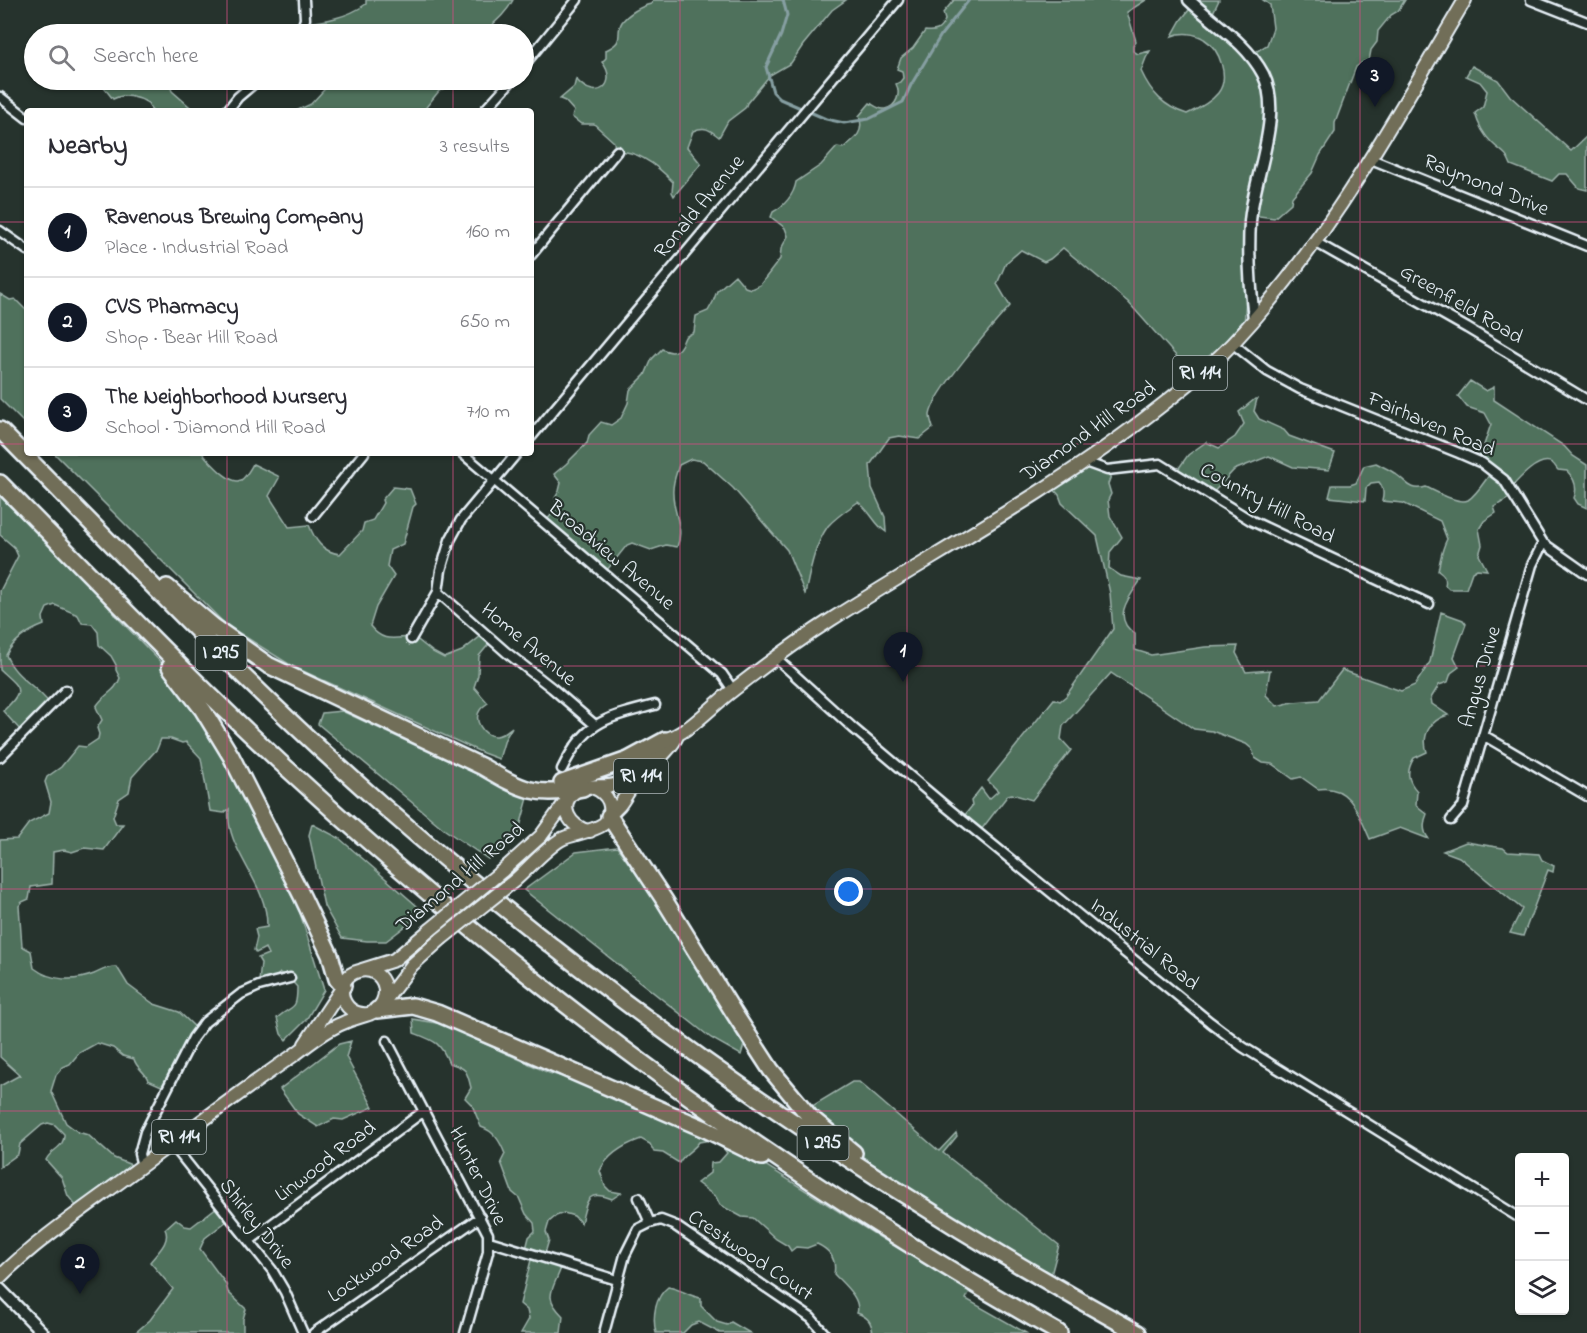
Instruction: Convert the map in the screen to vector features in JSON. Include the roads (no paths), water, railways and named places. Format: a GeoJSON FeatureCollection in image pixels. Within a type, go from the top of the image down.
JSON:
{"type":"FeatureCollection","features":[{"type":"Feature","properties":{"kind":"highway","name":"I 295"},"geometry":{"type":"LineString","coordinates":[[0,430],[24,455]]}},
{"type":"Feature","properties":{"kind":"highway","name":"I 295"},"geometry":{"type":"LineString","coordinates":[[25,456],[216,649],[309,738],[404,824],[510,913],[628,1006],[838,1154],[932,1214],[1137,1333]]}},
{"type":"Feature","properties":{"kind":"highway","name":"I 295"},"geometry":{"type":"LineString","coordinates":[[0,483],[280,762],[473,932],[643,1063],[730,1126],[837,1198],[964,1278],[1059,1333]]}},
{"type":"Feature","properties":{"kind":"highway"},"geometry":{"type":"LineString","coordinates":[[81,513],[214,627],[250,654],[302,682],[483,767],[513,784],[534,792],[559,793],[582,790]]}},
{"type":"Feature","properties":{"kind":"highway"},"geometry":{"type":"LineString","coordinates":[[120,604],[192,695],[222,739],[302,896],[330,955],[337,979],[342,987]]}},
{"type":"Feature","properties":{"kind":"highway"},"geometry":{"type":"LineString","coordinates":[[483,767],[536,782],[563,783],[624,762],[671,738]]}},
{"type":"Feature","properties":{"kind":"highway"},"geometry":{"type":"LineString","coordinates":[[609,815],[756,1048],[790,1095],[828,1133],[932,1214]]}},
{"type":"Feature","properties":{"kind":"highway"},"geometry":{"type":"LineString","coordinates":[[376,1009],[413,1006],[438,1013],[705,1129],[837,1198]]}},
{"type":"Feature","properties":{"kind":"main road","name":"Diamond Hill Road"},"geometry":{"type":"LineString","coordinates":[[361,971],[394,960],[541,836],[582,790],[621,782],[671,738],[776,658],[850,608],[1085,462],[1174,396],[1232,344],[1315,242],[1371,159],[1465,0]]}},
{"type":"Feature","properties":{"kind":"main road","name":"Diamond Hill Road"},"geometry":{"type":"LineString","coordinates":[[376,1009],[412,965],[560,841],[601,826],[637,781],[671,747],[671,738]]}},
{"type":"Feature","properties":{"kind":"main road"},"geometry":{"type":"LineString","coordinates":[[590,831],[578,829],[568,818],[567,805],[582,790],[600,790],[609,803],[609,815]]}},
{"type":"Feature","properties":{"kind":"main road"},"geometry":{"type":"LineString","coordinates":[[361,971],[371,972],[381,980],[385,990],[376,1009],[357,1013],[347,1007],[342,997],[342,987],[351,975],[361,971]]}},
{"type":"Feature","properties":{"kind":"main road","name":"RI 114"},"geometry":{"type":"LineString","coordinates":[[301,1050],[342,987]]}},
{"type":"Feature","properties":{"kind":"main road","name":"RI 114"},"geometry":{"type":"LineString","coordinates":[[0,1276],[171,1143],[265,1074],[340,1024],[376,1009]]}},
{"type":"Feature","properties":{"kind":"street"},"geometry":{"type":"LineString","coordinates":[[303,24],[304,0]]}},
{"type":"Feature","properties":{"kind":"street"},"geometry":{"type":"LineString","coordinates":[[534,53],[577,0]]}},
{"type":"Feature","properties":{"kind":"street","name":"Ronald Avenue"},"geometry":{"type":"LineString","coordinates":[[534,433],[897,0]]}},
{"type":"Feature","properties":{"kind":"street"},"geometry":{"type":"LineString","coordinates":[[1189,0],[1247,51],[1266,80],[1269,124],[1250,220],[1250,288],[1254,318]]}},
{"type":"Feature","properties":{"kind":"street"},"geometry":{"type":"LineString","coordinates":[[1531,0],[1587,22]]}},
{"type":"Feature","properties":{"kind":"street"},"geometry":{"type":"LineString","coordinates":[[229,108],[246,90]]}},
{"type":"Feature","properties":{"kind":"street"},"geometry":{"type":"LineString","coordinates":[[487,108],[503,90]]}},
{"type":"Feature","properties":{"kind":"street"},"geometry":{"type":"LineString","coordinates":[[0,97],[24,116]]}},
{"type":"Feature","properties":{"kind":"street"},"geometry":{"type":"LineString","coordinates":[[534,251],[617,151]]}},
{"type":"Feature","properties":{"kind":"street","name":"Raymond Drive"},"geometry":{"type":"LineString","coordinates":[[1371,159],[1587,246]]}},
{"type":"Feature","properties":{"kind":"street"},"geometry":{"type":"LineString","coordinates":[[0,231],[24,248]]}},
{"type":"Feature","properties":{"kind":"street","name":"Greenfield Road"},"geometry":{"type":"LineString","coordinates":[[1315,242],[1587,400]]}},
{"type":"Feature","properties":{"kind":"street","name":"Fairhaven Road"},"geometry":{"type":"LineString","coordinates":[[1232,344],[1267,371],[1300,389],[1459,453],[1494,471],[1513,492],[1544,543],[1587,574]]}},
{"type":"Feature","properties":{"kind":"street"},"geometry":{"type":"LineString","coordinates":[[313,516],[362,456]]}},
{"type":"Feature","properties":{"kind":"street","name":"Broadview Avenue"},"geometry":{"type":"LineString","coordinates":[[466,456],[722,674],[733,690]]}},
{"type":"Feature","properties":{"kind":"street"},"geometry":{"type":"LineString","coordinates":[[411,639],[438,592],[441,570],[450,540],[461,520],[515,456]]}},
{"type":"Feature","properties":{"kind":"street","name":"Country Hill Road"},"geometry":{"type":"LineString","coordinates":[[1085,462],[1107,470],[1160,464],[1252,521],[1429,604]]}},
{"type":"Feature","properties":{"kind":"street","name":"Angus Drive"},"geometry":{"type":"LineString","coordinates":[[1451,820],[1463,806],[1532,565],[1544,543]]}},
{"type":"Feature","properties":{"kind":"street","name":"Home Avenue"},"geometry":{"type":"LineString","coordinates":[[438,592],[506,652],[595,725]]}},
{"type":"Feature","properties":{"kind":"street","name":"Industrial Road"},"geometry":{"type":"LineString","coordinates":[[776,658],[853,728],[944,805],[1243,1047],[1515,1215]]}},
{"type":"Feature","properties":{"kind":"street"},"geometry":{"type":"LineString","coordinates":[[0,757],[66,690]]}},
{"type":"Feature","properties":{"kind":"street"},"geometry":{"type":"LineString","coordinates":[[562,769],[578,741],[595,725],[655,705]]}},
{"type":"Feature","properties":{"kind":"street"},"geometry":{"type":"LineString","coordinates":[[1483,735],[1587,796]]}},
{"type":"Feature","properties":{"kind":"street"},"geometry":{"type":"LineString","coordinates":[[141,1166],[138,1154],[146,1132],[193,1038],[205,1022],[241,994],[259,986],[290,978]]}},
{"type":"Feature","properties":{"kind":"street","name":"Hunter Drive"},"geometry":{"type":"LineString","coordinates":[[387,1041],[480,1216],[489,1241],[617,1280]]}},
{"type":"Feature","properties":{"kind":"street","name":"Linwood Road"},"geometry":{"type":"LineString","coordinates":[[249,1241],[424,1111]]}},
{"type":"Feature","properties":{"kind":"street","name":"Shirley Drive"},"geometry":{"type":"LineString","coordinates":[[171,1143],[279,1282],[303,1333]]}},
{"type":"Feature","properties":{"kind":"street"},"geometry":{"type":"LineString","coordinates":[[604,1333],[625,1256],[638,1229],[650,1222],[639,1198]]}},
{"type":"Feature","properties":{"kind":"street","name":"Lockwood Road"},"geometry":{"type":"LineString","coordinates":[[314,1333],[480,1216]]}},
{"type":"Feature","properties":{"kind":"street","name":"Crestwood Court"},"geometry":{"type":"LineString","coordinates":[[650,1222],[661,1220],[674,1225],[811,1318],[824,1333]]}},
{"type":"Feature","properties":{"kind":"street"},"geometry":{"type":"LineString","coordinates":[[465,1333],[488,1252],[489,1241]]}},
{"type":"Feature","properties":{"kind":"street"},"geometry":{"type":"LineString","coordinates":[[0,1289],[44,1333]]}},
{"type":"Feature","properties":{"kind":"waterway"},"geometry":{"type":"LineString","coordinates":[[783,0],[787,15],[781,35],[766,67],[773,92],[780,99],[826,119],[844,123],[869,119],[903,102],[941,35],[969,0]]}},
{"type":"Feature","properties":{"kind":"place","name":"The Neighborhood Nursery"},"geometry":{"type":"Point","coordinates":[1375,107]}},
{"type":"Feature","properties":{"kind":"place","name":"Ravenous Brewing Company"},"geometry":{"type":"Point","coordinates":[903,682]}},
{"type":"Feature","properties":{"kind":"place","name":"CVS Pharmacy"},"geometry":{"type":"Point","coordinates":[80,1294]}}]}
